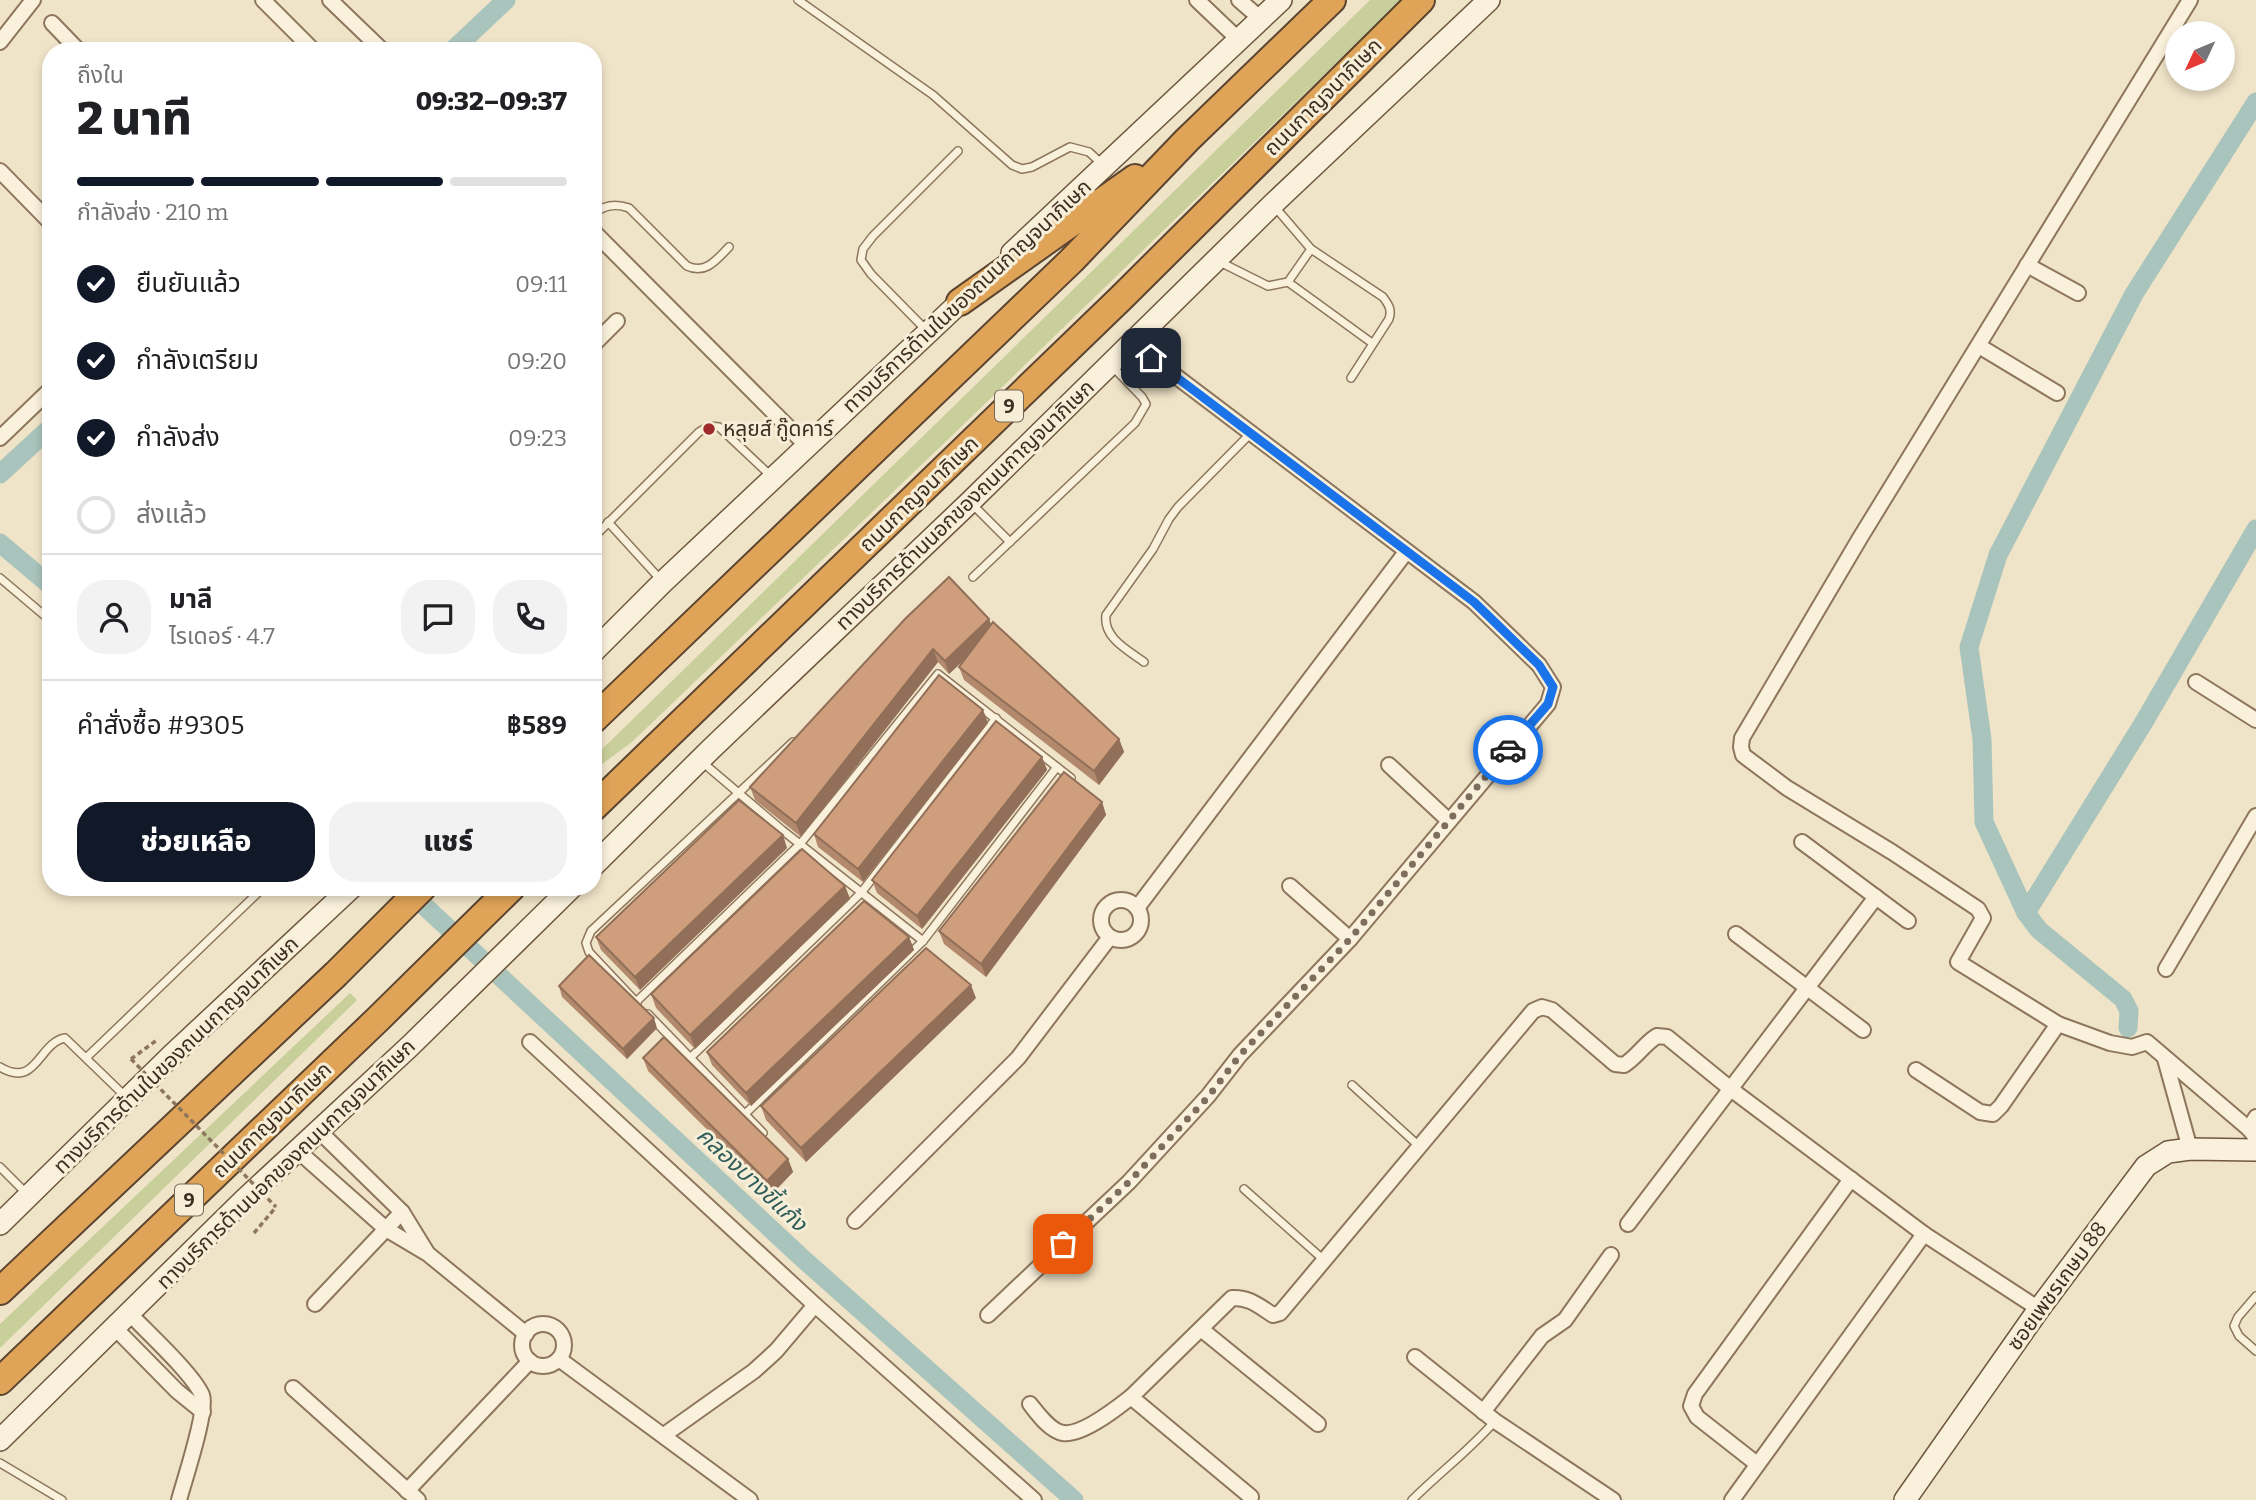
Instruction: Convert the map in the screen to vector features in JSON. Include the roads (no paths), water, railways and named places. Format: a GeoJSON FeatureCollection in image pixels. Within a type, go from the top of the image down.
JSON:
{"type":"FeatureCollection","features":[{"type":"Feature","properties":{"kind":"highway"},"geometry":{"type":"LineString","coordinates":[[602,711],[1072,260],[1187,140],[1332,0]]}},
{"type":"Feature","properties":{"kind":"highway","name":"ถนนกาญจนาภิเษก"},"geometry":{"type":"LineString","coordinates":[[602,799],[1121,299],[1421,0]]}},
{"type":"Feature","properties":{"kind":"highway"},"geometry":{"type":"LineString","coordinates":[[960,302],[1187,140]]}},
{"type":"Feature","properties":{"kind":"highway"},"geometry":{"type":"LineString","coordinates":[[0,1291],[336,974],[414,896]]}},
{"type":"Feature","properties":{"kind":"highway","name":"ถนนกาญจนาภิเษก"},"geometry":{"type":"LineString","coordinates":[[0,1381],[503,896]]}},
{"type":"Feature","properties":{"kind":"main road","name":"ทางบริการด้านในของถนนกาญจนาภิเษก"},"geometry":{"type":"LineString","coordinates":[[602,643],[663,582],[1280,0]]}},
{"type":"Feature","properties":{"kind":"main road","name":"ทางบริการด้านนอกของถนนกาญจนาภิเษก"},"geometry":{"type":"LineString","coordinates":[[602,857],[1111,365],[1273,204],[1489,0]]}},
{"type":"Feature","properties":{"kind":"main road","name":"ทางบริการด้านในของถนนกาญจนาภิเษก"},"geometry":{"type":"LineString","coordinates":[[0,1224],[128,1098],[343,896]]}},
{"type":"Feature","properties":{"kind":"main road","name":"ทางบริการด้านนอกของถนนกาญจนาภิเษก"},"geometry":{"type":"LineString","coordinates":[[0,1440],[297,1150],[410,1046],[563,896]]}},
{"type":"Feature","properties":{"kind":"main road","name":"ซอยเพชรเกษม 88"},"geometry":{"type":"LineString","coordinates":[[1908,1499],[2039,1309],[2146,1166],[2168,1152],[2190,1149],[2256,1150]]}},
{"type":"Feature","properties":{"kind":"street"},"geometry":{"type":"LineString","coordinates":[[0,42],[33,0]]}},
{"type":"Feature","properties":{"kind":"street"},"geometry":{"type":"LineString","coordinates":[[263,0],[305,42]]}},
{"type":"Feature","properties":{"kind":"street"},"geometry":{"type":"LineString","coordinates":[[330,0],[374,42]]}},
{"type":"Feature","properties":{"kind":"street"},"geometry":{"type":"LineString","coordinates":[[1197,0],[1240,40]]}},
{"type":"Feature","properties":{"kind":"street"},"geometry":{"type":"LineString","coordinates":[[1239,0],[1261,19]]}},
{"type":"Feature","properties":{"kind":"street"},"geometry":{"type":"LineString","coordinates":[[2190,0],[1860,538],[1742,738],[1741,747],[1743,755],[1787,788],[1892,852],[1978,909],[1983,918],[1958,962],[2058,1024],[2110,1044],[2132,1047],[2147,1042],[2254,1128]]}},
{"type":"Feature","properties":{"kind":"street"},"geometry":{"type":"LineString","coordinates":[[52,23],[70,42]]}},
{"type":"Feature","properties":{"kind":"street"},"geometry":{"type":"LineString","coordinates":[[0,171],[42,213]]}},
{"type":"Feature","properties":{"kind":"street"},"geometry":{"type":"LineString","coordinates":[[602,240],[807,446]]}},
{"type":"Feature","properties":{"kind":"street"},"geometry":{"type":"LineString","coordinates":[[2027,265],[2078,293]]}},
{"type":"Feature","properties":{"kind":"street"},"geometry":{"type":"LineString","coordinates":[[602,336],[617,321]]}},
{"type":"Feature","properties":{"kind":"street"},"geometry":{"type":"LineString","coordinates":[[988,1315],[1129,1182],[1208,1097],[1240,1055],[1350,939],[1548,704],[1553,687],[1539,665],[1487,613],[1132,343]]}},
{"type":"Feature","properties":{"kind":"street"},"geometry":{"type":"LineString","coordinates":[[1979,346],[2057,393]]}},
{"type":"Feature","properties":{"kind":"street"},"geometry":{"type":"LineString","coordinates":[[0,438],[42,398]]}},
{"type":"Feature","properties":{"kind":"street"},"geometry":{"type":"LineString","coordinates":[[1137,908],[1406,552]]}},
{"type":"Feature","properties":{"kind":"street"},"geometry":{"type":"LineString","coordinates":[[2196,682],[2256,720]]}},
{"type":"Feature","properties":{"kind":"street"},"geometry":{"type":"LineString","coordinates":[[1389,765],[1448,820]]}},
{"type":"Feature","properties":{"kind":"street"},"geometry":{"type":"LineString","coordinates":[[2165,969],[2256,816]]}},
{"type":"Feature","properties":{"kind":"street"},"geometry":{"type":"LineString","coordinates":[[1802,842],[1908,920]]}},
{"type":"Feature","properties":{"kind":"street"},"geometry":{"type":"LineString","coordinates":[[1290,886],[1350,939]]}},
{"type":"Feature","properties":{"kind":"street"},"geometry":{"type":"LineString","coordinates":[[1628,1224],[1876,897]]}},
{"type":"Feature","properties":{"kind":"street"},"geometry":{"type":"LineString","coordinates":[[1126,900],[1137,908],[1141,919],[1138,932],[1127,940],[1120,941],[1110,937],[1103,930],[1101,916],[1114,901],[1126,900]]}},
{"type":"Feature","properties":{"kind":"street"},"geometry":{"type":"LineString","coordinates":[[1736,934],[1863,1030]]}},
{"type":"Feature","properties":{"kind":"street"},"geometry":{"type":"LineString","coordinates":[[855,1221],[1018,1058],[1110,937]]}},
{"type":"Feature","properties":{"kind":"street"},"geometry":{"type":"LineString","coordinates":[[1030,1404],[1050,1427],[1063,1433],[1076,1431],[1099,1420],[1131,1397],[1232,1298],[1241,1297],[1252,1301],[1273,1315],[1280,1313],[1533,1011],[1542,1007],[1552,1010],[1615,1064],[1624,1065],[1646,1042],[1657,1036],[1667,1037],[1732,1090],[1924,1234],[2039,1309]]}},
{"type":"Feature","properties":{"kind":"street"},"geometry":{"type":"LineString","coordinates":[[1916,1069],[1980,1112],[1993,1114],[2058,1024]]}},
{"type":"Feature","properties":{"kind":"street"},"geometry":{"type":"LineString","coordinates":[[530,1042],[815,1305],[1034,1500]]}},
{"type":"Feature","properties":{"kind":"street"},"geometry":{"type":"LineString","coordinates":[[2165,1059],[2190,1149]]}},
{"type":"Feature","properties":{"kind":"street"},"geometry":{"type":"LineString","coordinates":[[318,1130],[402,1212],[428,1254]]}},
{"type":"Feature","properties":{"kind":"street"},"geometry":{"type":"LineString","coordinates":[[297,1150],[386,1229],[428,1254],[526,1334]]}},
{"type":"Feature","properties":{"kind":"street"},"geometry":{"type":"LineString","coordinates":[[1757,1464],[1697,1417],[1691,1406],[1695,1394],[1851,1179]]}},
{"type":"Feature","properties":{"kind":"street"},"geometry":{"type":"LineString","coordinates":[[315,1304],[402,1212]]}},
{"type":"Feature","properties":{"kind":"street"},"geometry":{"type":"LineString","coordinates":[[1732,1500],[1924,1234]]}},
{"type":"Feature","properties":{"kind":"street"},"geometry":{"type":"LineString","coordinates":[[1489,1417],[1542,1336],[1565,1320],[1611,1255]]}},
{"type":"Feature","properties":{"kind":"street"},"geometry":{"type":"LineString","coordinates":[[664,1435],[754,1371],[776,1351],[815,1305]]}},
{"type":"Feature","properties":{"kind":"street"},"geometry":{"type":"LineString","coordinates":[[122,1321],[190,1378],[203,1396],[203,1412],[179,1500]]}},
{"type":"Feature","properties":{"kind":"street"},"geometry":{"type":"LineString","coordinates":[[122,1321],[177,1391],[203,1412]]}},
{"type":"Feature","properties":{"kind":"street"},"geometry":{"type":"LineString","coordinates":[[545,1324],[559,1331],[564,1345],[559,1359],[547,1365],[530,1360],[523,1348],[526,1334],[538,1325],[545,1324]]}},
{"type":"Feature","properties":{"kind":"street"},"geometry":{"type":"LineString","coordinates":[[1201,1329],[1318,1424]]}},
{"type":"Feature","properties":{"kind":"street"},"geometry":{"type":"LineString","coordinates":[[1415,1357],[1489,1417],[1612,1500]]}},
{"type":"Feature","properties":{"kind":"street"},"geometry":{"type":"LineString","coordinates":[[559,1359],[750,1500]]}},
{"type":"Feature","properties":{"kind":"street"},"geometry":{"type":"LineString","coordinates":[[293,1388],[413,1495],[530,1360]]}},
{"type":"Feature","properties":{"kind":"street"},"geometry":{"type":"LineString","coordinates":[[1131,1397],[1251,1497]]}},
{"type":"Feature","properties":{"kind":"lane"},"geometry":{"type":"LineString","coordinates":[[798,0],[933,96],[1012,165],[1022,170],[1032,167],[1070,147],[1089,152],[1105,166]]}},
{"type":"Feature","properties":{"kind":"lane"},"geometry":{"type":"LineString","coordinates":[[928,332],[871,274],[861,260],[863,249],[873,236],[958,151]]}},
{"type":"Feature","properties":{"kind":"lane"},"geometry":{"type":"LineString","coordinates":[[602,209],[619,204],[629,208],[687,266],[695,270],[704,269],[729,247]]}},
{"type":"Feature","properties":{"kind":"lane"},"geometry":{"type":"LineString","coordinates":[[1273,204],[1311,249],[1383,297],[1389,304],[1389,319],[1351,378]]}},
{"type":"Feature","properties":{"kind":"lane"},"geometry":{"type":"LineString","coordinates":[[1216,260],[1268,286],[1288,282],[1311,249]]}},
{"type":"Feature","properties":{"kind":"lane"},"geometry":{"type":"LineString","coordinates":[[1288,282],[1372,343]]}},
{"type":"Feature","properties":{"kind":"lane"},"geometry":{"type":"LineString","coordinates":[[973,577],[1135,423],[1142,413],[1146,404],[1142,397],[1111,365]]}},
{"type":"Feature","properties":{"kind":"lane"},"geometry":{"type":"LineString","coordinates":[[602,529],[699,432],[709,426],[719,426],[773,478]]}},
{"type":"Feature","properties":{"kind":"lane"},"geometry":{"type":"LineString","coordinates":[[1143,662],[1111,637],[1105,624],[1106,615],[1153,549],[1178,506],[1250,434]]}},
{"type":"Feature","properties":{"kind":"lane"},"geometry":{"type":"LineString","coordinates":[[970,502],[1010,542]]}},
{"type":"Feature","properties":{"kind":"lane"},"geometry":{"type":"LineString","coordinates":[[608,523],[663,582]]}},
{"type":"Feature","properties":{"kind":"lane"},"geometry":{"type":"LineString","coordinates":[[0,578],[42,613]]}},
{"type":"Feature","properties":{"kind":"lane"},"geometry":{"type":"LineString","coordinates":[[636,1002],[800,844],[934,676],[941,675],[1078,784]]}},
{"type":"Feature","properties":{"kind":"lane"},"geometry":{"type":"LineString","coordinates":[[690,1058],[861,892],[996,719]]}},
{"type":"Feature","properties":{"kind":"lane"},"geometry":{"type":"LineString","coordinates":[[764,1133],[589,952],[586,943],[591,931],[798,737]]}},
{"type":"Feature","properties":{"kind":"lane"},"geometry":{"type":"LineString","coordinates":[[700,761],[923,941]]}},
{"type":"Feature","properties":{"kind":"lane"},"geometry":{"type":"LineString","coordinates":[[745,1114],[923,941],[1057,767]]}},
{"type":"Feature","properties":{"kind":"lane"},"geometry":{"type":"LineString","coordinates":[[87,1057],[255,896]]}},
{"type":"Feature","properties":{"kind":"lane"},"geometry":{"type":"LineString","coordinates":[[0,1067],[20,1074],[33,1067],[59,1039],[65,1038],[128,1098]]}},
{"type":"Feature","properties":{"kind":"lane"},"geometry":{"type":"LineString","coordinates":[[1352,1085],[1420,1146]]}},
{"type":"Feature","properties":{"kind":"lane"},"geometry":{"type":"LineString","coordinates":[[0,1167],[29,1195]]}},
{"type":"Feature","properties":{"kind":"lane"},"geometry":{"type":"LineString","coordinates":[[1244,1189],[1325,1261]]}},
{"type":"Feature","properties":{"kind":"lane"},"geometry":{"type":"LineString","coordinates":[[2256,1296],[2234,1326],[2239,1336],[2256,1351]]}},
{"type":"Feature","properties":{"kind":"lane"},"geometry":{"type":"LineString","coordinates":[[1412,1500],[1437,1474],[1479,1440],[1489,1417]]}},
{"type":"Feature","properties":{"kind":"lane"},"geometry":{"type":"LineString","coordinates":[[0,1463],[62,1500]]}},
{"type":"Feature","properties":{"kind":"waterway"},"geometry":{"type":"LineString","coordinates":[[462,42],[506,0]]}},
{"type":"Feature","properties":{"kind":"waterway"},"geometry":{"type":"LineString","coordinates":[[2026,913],[1984,822],[1982,739],[1969,647],[1998,555],[2134,294],[2256,102]]}},
{"type":"Feature","properties":{"kind":"waterway"},"geometry":{"type":"LineString","coordinates":[[0,474],[42,435]]}},
{"type":"Feature","properties":{"kind":"waterway"},"geometry":{"type":"LineString","coordinates":[[2128,1028],[2129,1011],[2123,999],[2039,930],[2026,913],[2144,722],[2256,529]]}},
{"type":"Feature","properties":{"kind":"waterway","name":"คลองบางขี้แก้ง"},"geometry":{"type":"LineString","coordinates":[[0,543],[42,578]]}},
{"type":"Feature","properties":{"kind":"waterway","name":"คลองบางขี้แก้ง"},"geometry":{"type":"LineString","coordinates":[[414,896],[801,1257],[1074,1500]]}},
{"type":"Feature","properties":{"kind":"place","name":"หลุยส์ กู๊ดคาร์"},"geometry":{"type":"Point","coordinates":[709,429]}}]}
